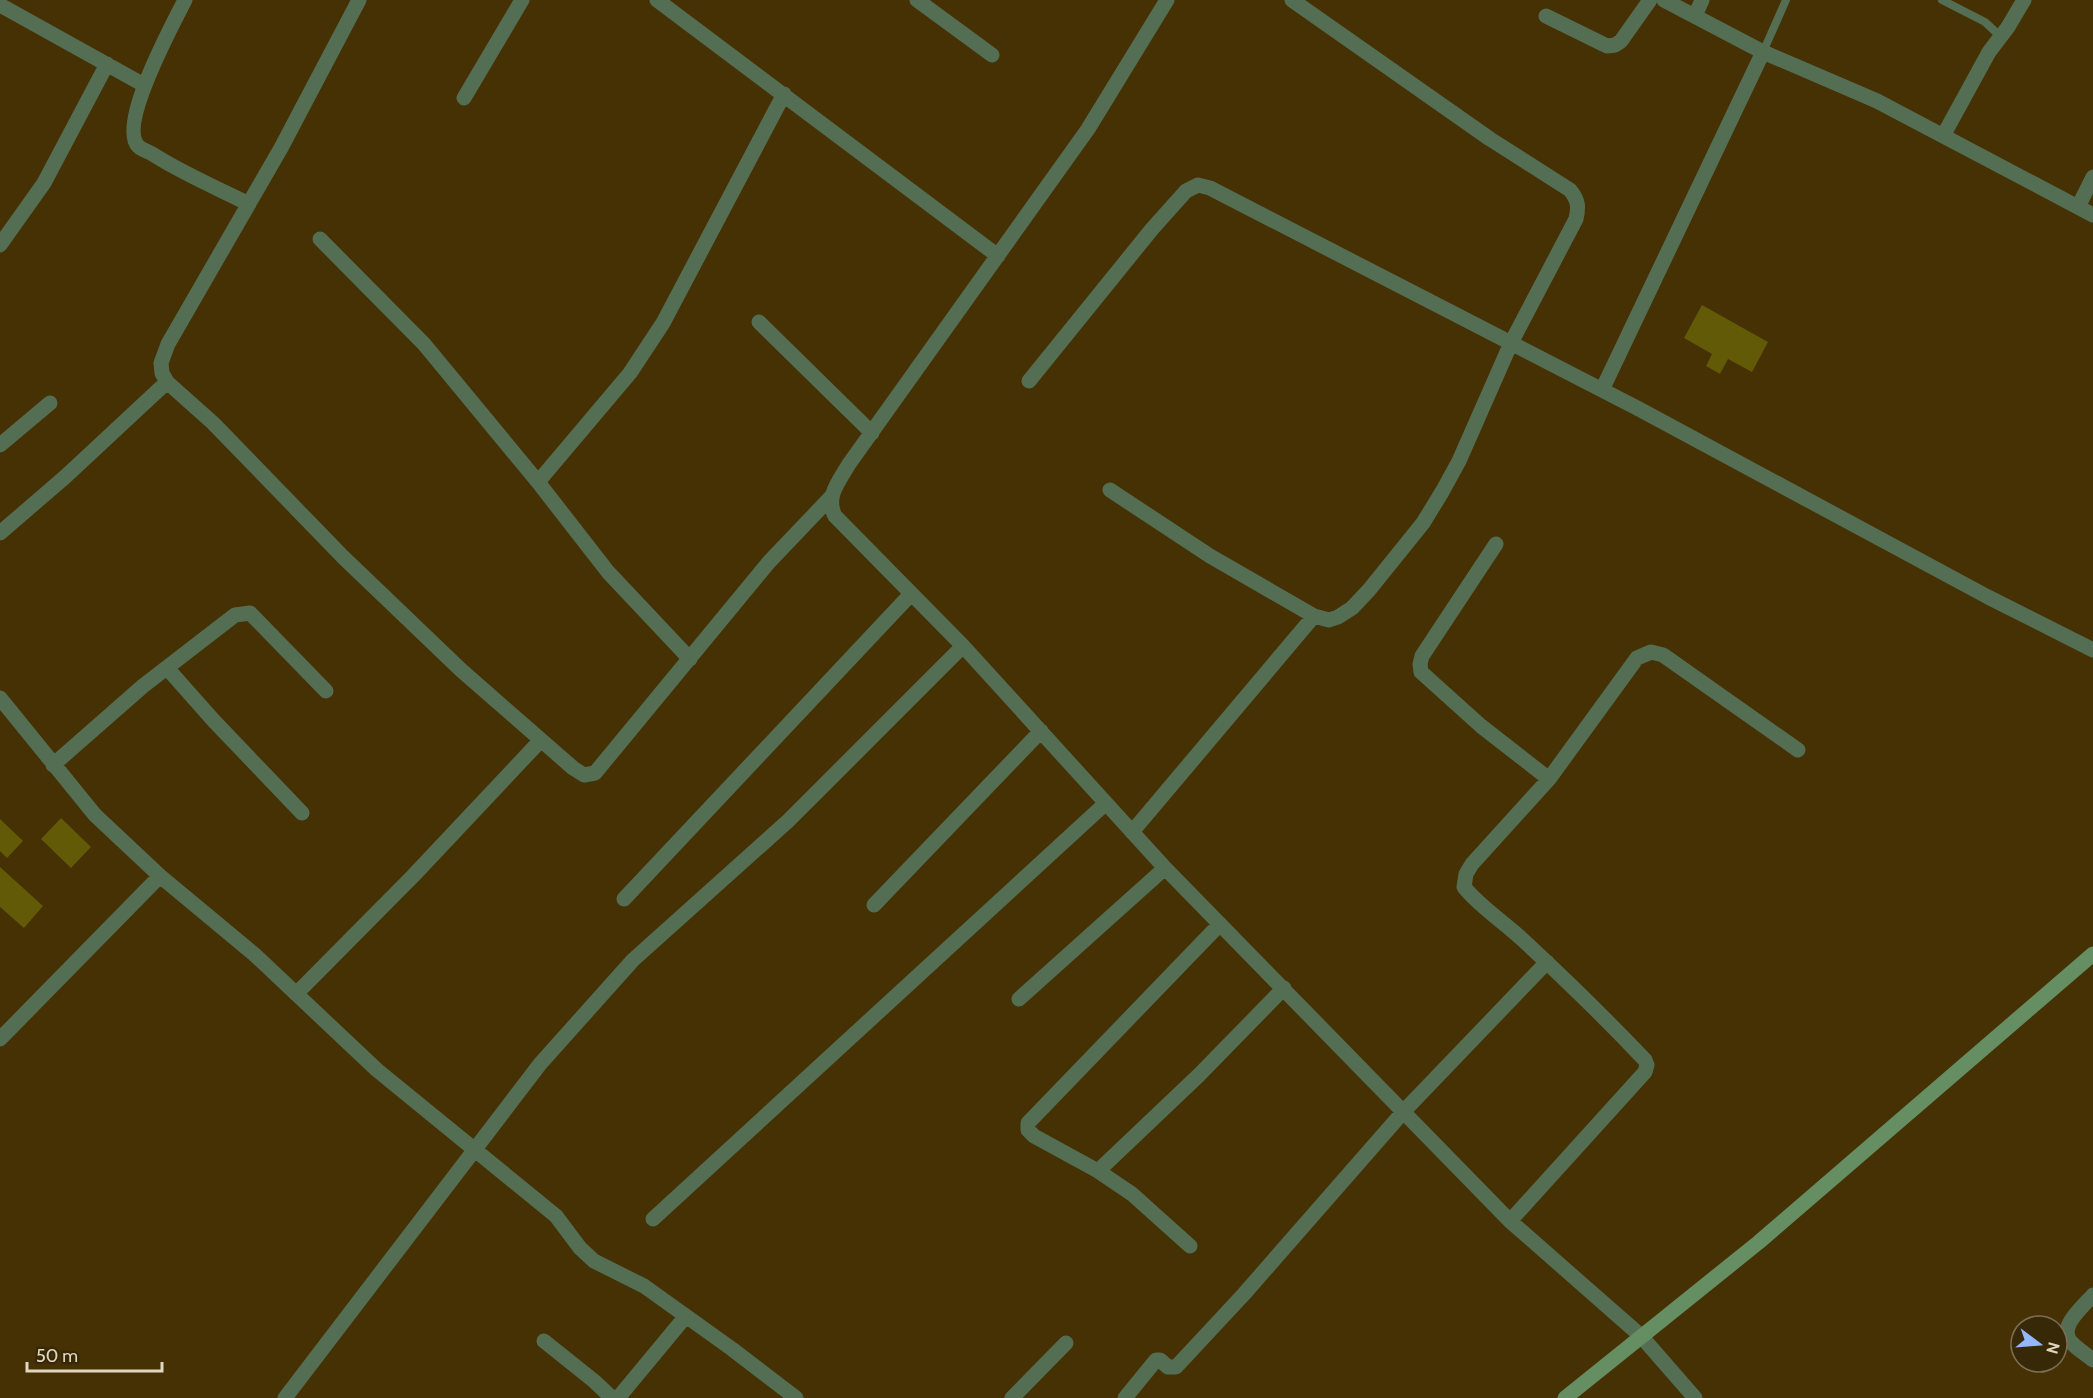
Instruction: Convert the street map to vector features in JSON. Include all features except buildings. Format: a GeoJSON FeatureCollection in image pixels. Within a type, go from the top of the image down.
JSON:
{"type":"FeatureCollection","features":[{"type":"Feature","properties":{"kind":"main road"},"geometry":{"type":"LineString","coordinates":[[1565,1398],[1759,1242],[2093,954]]}},
{"type":"Feature","properties":{"kind":"street"},"geometry":{"type":"LineString","coordinates":[[185,0],[144,86],[135,120],[134,137],[138,146],[249,204]]}},
{"type":"Feature","properties":{"kind":"street"},"geometry":{"type":"LineString","coordinates":[[359,0],[281,148],[168,344],[161,363],[162,373],[167,382],[213,423],[352,565],[461,670],[573,768],[584,775],[595,774],[769,562],[831,497],[849,464],[1088,129],[1167,0]]}},
{"type":"Feature","properties":{"kind":"street"},"geometry":{"type":"LineString","coordinates":[[464,98],[522,0]]}},
{"type":"Feature","properties":{"kind":"street"},"geometry":{"type":"LineString","coordinates":[[657,0],[998,256]]}},
{"type":"Feature","properties":{"kind":"street"},"geometry":{"type":"LineString","coordinates":[[917,0],[992,55]]}},
{"type":"Feature","properties":{"kind":"street"},"geometry":{"type":"LineString","coordinates":[[1110,490],[1210,556],[1314,616],[1329,620],[1352,609],[1423,523],[1443,492],[1511,343],[1576,219],[1578,206],[1570,190],[1491,139],[1292,0]]}},
{"type":"Feature","properties":{"kind":"street"},"geometry":{"type":"LineString","coordinates":[[1546,16],[1607,46],[1615,45],[1621,41],[1650,0]]}},
{"type":"Feature","properties":{"kind":"street"},"geometry":{"type":"LineString","coordinates":[[1664,0],[1763,52],[1877,101],[2093,215]]}},
{"type":"Feature","properties":{"kind":"street"},"geometry":{"type":"LineString","coordinates":[[1695,16],[1702,0]]}},
{"type":"Feature","properties":{"kind":"street"},"geometry":{"type":"LineString","coordinates":[[1943,136],[1989,52],[2024,0]]}},
{"type":"Feature","properties":{"kind":"street"},"geometry":{"type":"LineString","coordinates":[[0,6],[144,86]]}},
{"type":"Feature","properties":{"kind":"street"},"geometry":{"type":"LineString","coordinates":[[1602,390],[1763,52]]}},
{"type":"Feature","properties":{"kind":"street"},"geometry":{"type":"LineString","coordinates":[[0,245],[44,183],[106,64]]}},
{"type":"Feature","properties":{"kind":"street"},"geometry":{"type":"LineString","coordinates":[[538,482],[630,373],[663,323],[784,94]]}},
{"type":"Feature","properties":{"kind":"street"},"geometry":{"type":"LineString","coordinates":[[2078,207],[2093,177]]}},
{"type":"Feature","properties":{"kind":"street"},"geometry":{"type":"LineString","coordinates":[[1029,381],[1152,229],[1186,191],[1198,185],[1210,188],[1602,390],[1988,597],[2093,650]]}},
{"type":"Feature","properties":{"kind":"street"},"geometry":{"type":"LineString","coordinates":[[320,238],[424,344],[538,482],[608,572],[690,660]]}},
{"type":"Feature","properties":{"kind":"street"},"geometry":{"type":"LineString","coordinates":[[759,322],[872,433]]}},
{"type":"Feature","properties":{"kind":"street"},"geometry":{"type":"LineString","coordinates":[[0,533],[65,477],[167,382]]}},
{"type":"Feature","properties":{"kind":"street"},"geometry":{"type":"LineString","coordinates":[[0,445],[50,403]]}},
{"type":"Feature","properties":{"kind":"street"},"geometry":{"type":"LineString","coordinates":[[831,497],[831,508],[835,516],[963,646],[1165,868],[1510,1221],[1641,1336],[1695,1398]]}},
{"type":"Feature","properties":{"kind":"street"},"geometry":{"type":"LineString","coordinates":[[1496,544],[1422,656],[1421,672],[1481,726],[1549,779]]}},
{"type":"Feature","properties":{"kind":"street"},"geometry":{"type":"LineString","coordinates":[[624,899],[911,594]]}},
{"type":"Feature","properties":{"kind":"street"},"geometry":{"type":"LineString","coordinates":[[53,765],[143,686],[235,615],[250,613],[326,691]]}},
{"type":"Feature","properties":{"kind":"street"},"geometry":{"type":"LineString","coordinates":[[1132,832],[1314,616]]}},
{"type":"Feature","properties":{"kind":"street"},"geometry":{"type":"LineString","coordinates":[[285,1398],[540,1065],[633,960],[788,821],[963,646]]}},
{"type":"Feature","properties":{"kind":"street"},"geometry":{"type":"LineString","coordinates":[[1510,1221],[1645,1072],[1647,1065],[1645,1060],[1593,1005],[1470,894],[1464,887],[1466,874],[1472,864],[1549,779],[1637,658],[1651,652],[1663,655],[1798,750]]}},
{"type":"Feature","properties":{"kind":"street"},"geometry":{"type":"LineString","coordinates":[[167,668],[214,722],[302,813]]}},
{"type":"Feature","properties":{"kind":"street"},"geometry":{"type":"LineString","coordinates":[[0,698],[95,815],[160,876],[255,954],[377,1070],[556,1216],[580,1248],[594,1261],[644,1286],[796,1398]]}},
{"type":"Feature","properties":{"kind":"street"},"geometry":{"type":"LineString","coordinates":[[874,905],[1041,731]]}},
{"type":"Feature","properties":{"kind":"street"},"geometry":{"type":"LineString","coordinates":[[296,994],[413,876],[541,740]]}},
{"type":"Feature","properties":{"kind":"street"},"geometry":{"type":"LineString","coordinates":[[653,1219],[1106,803]]}},
{"type":"Feature","properties":{"kind":"street"},"geometry":{"type":"LineString","coordinates":[[1019,999],[1165,868]]}},
{"type":"Feature","properties":{"kind":"street"},"geometry":{"type":"LineString","coordinates":[[0,1039],[160,876]]}},
{"type":"Feature","properties":{"kind":"street"},"geometry":{"type":"LineString","coordinates":[[1190,1246],[1132,1194],[1098,1171],[1034,1136],[1028,1130],[1028,1122],[1220,924]]}},
{"type":"Feature","properties":{"kind":"street"},"geometry":{"type":"LineString","coordinates":[[1125,1398],[1156,1360],[1160,1360],[1168,1367],[1176,1367],[1244,1294],[1404,1111],[1547,962]]}},
{"type":"Feature","properties":{"kind":"street"},"geometry":{"type":"LineString","coordinates":[[1098,1171],[1199,1075],[1284,988]]}},
{"type":"Feature","properties":{"kind":"street"},"geometry":{"type":"LineString","coordinates":[[2093,1296],[2072,1319],[2066,1336],[2070,1342],[2093,1360]]}},
{"type":"Feature","properties":{"kind":"street"},"geometry":{"type":"LineString","coordinates":[[618,1398],[686,1316]]}},
{"type":"Feature","properties":{"kind":"street"},"geometry":{"type":"LineString","coordinates":[[544,1341],[612,1398]]}},
{"type":"Feature","properties":{"kind":"street"},"geometry":{"type":"LineString","coordinates":[[1012,1398],[1066,1343]]}},
{"type":"Feature","properties":{"kind":"lane"},"geometry":{"type":"LineString","coordinates":[[1763,52],[1786,0]]}},
{"type":"Feature","properties":{"kind":"lane"},"geometry":{"type":"LineString","coordinates":[[1942,0],[1985,22],[2001,37]]}}]}
